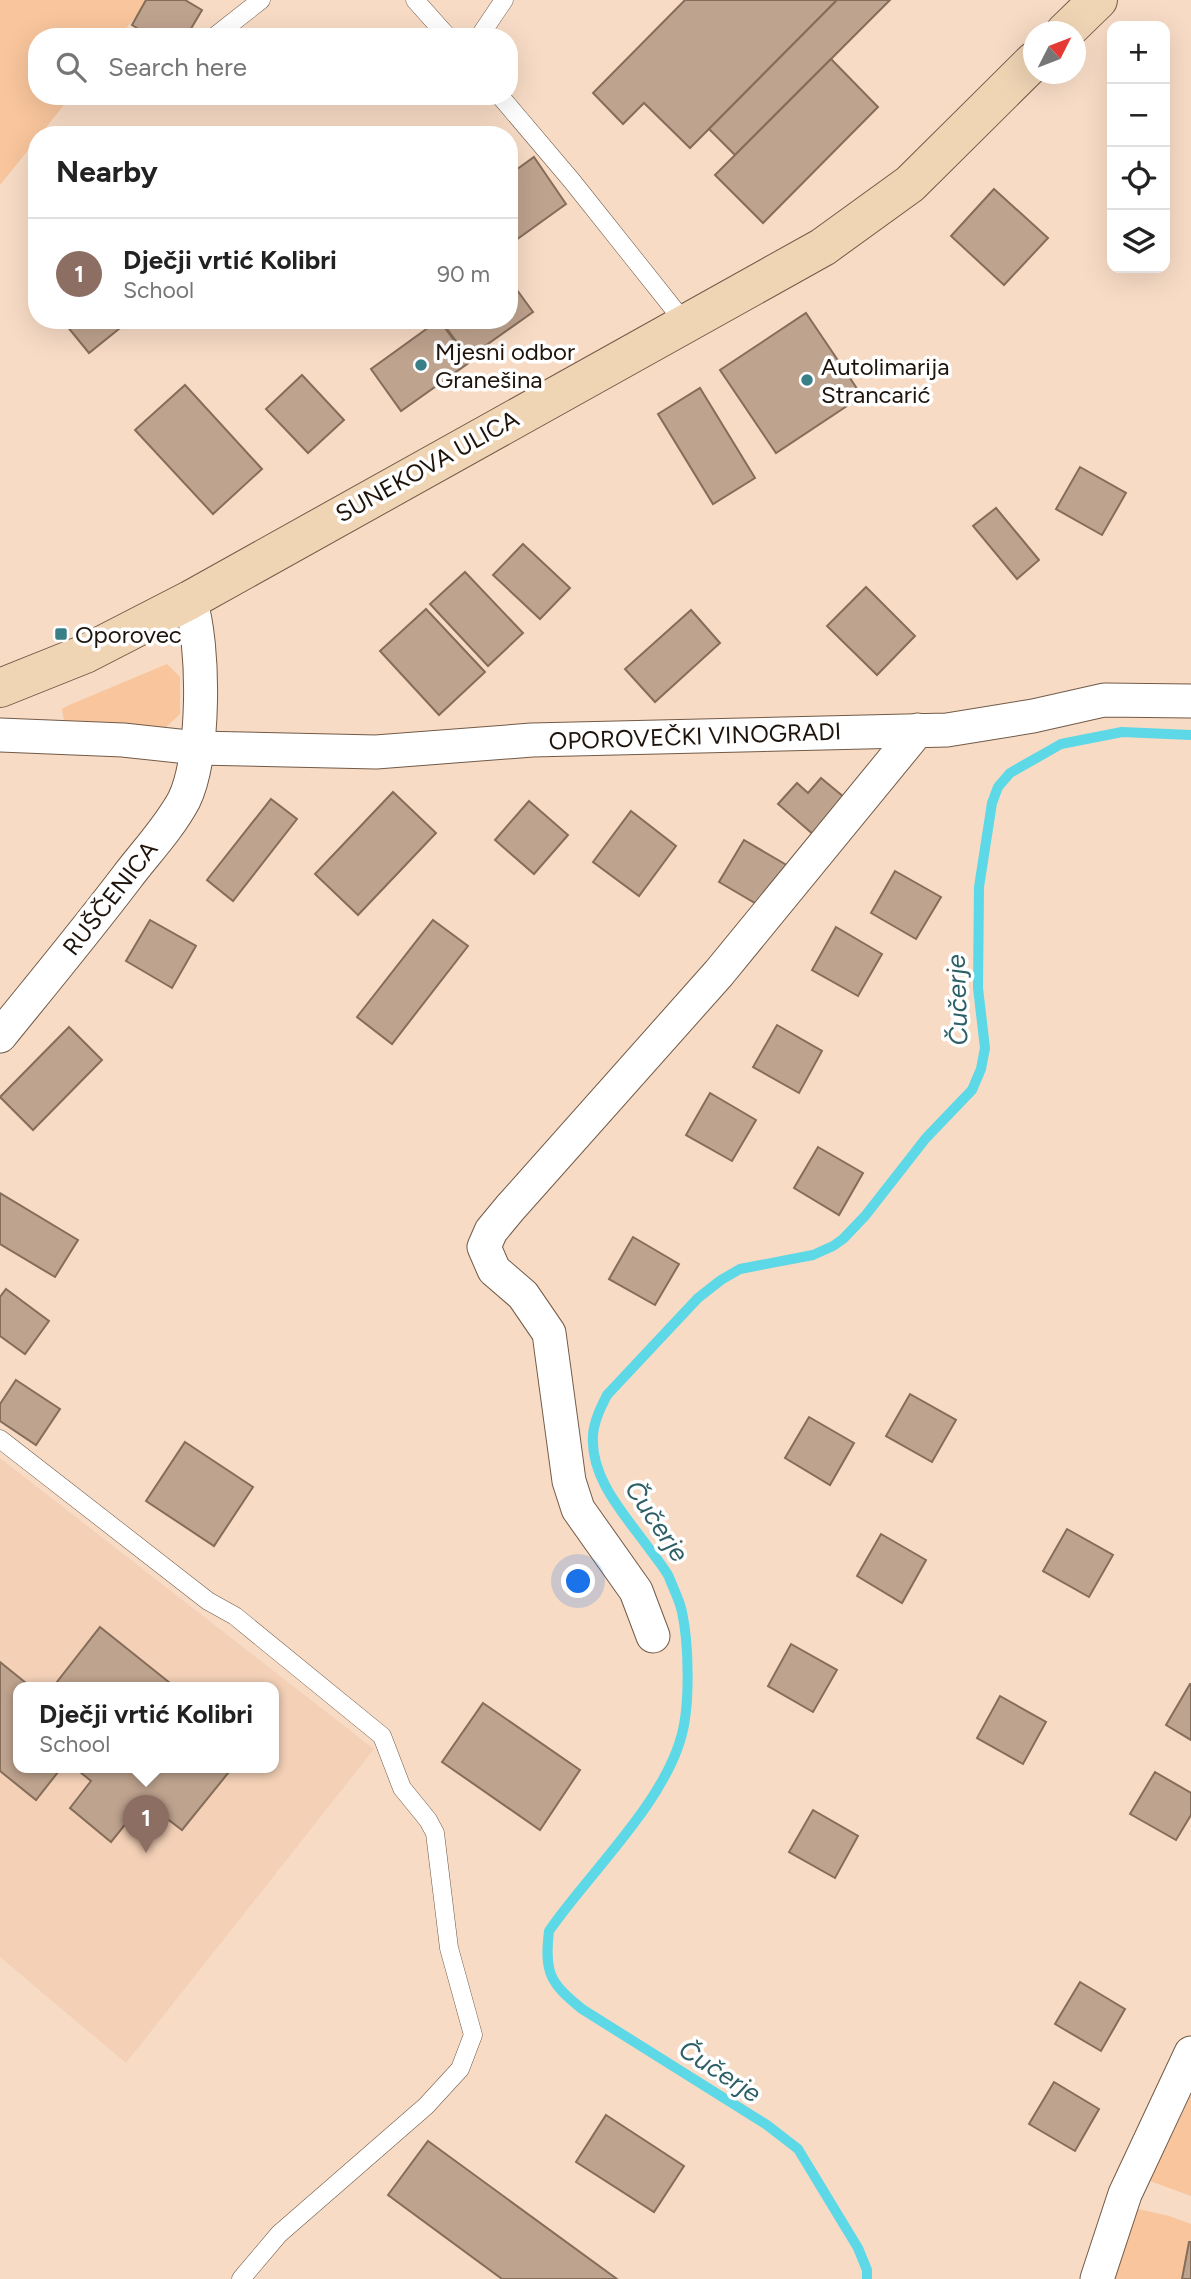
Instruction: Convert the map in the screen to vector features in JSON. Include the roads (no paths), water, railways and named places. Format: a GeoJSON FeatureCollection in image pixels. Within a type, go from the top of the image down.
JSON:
{"type":"FeatureCollection","features":[{"type":"Feature","properties":{"kind":"street"},"geometry":{"type":"LineString","coordinates":[[1076,21],[1098,0]]}},
{"type":"Feature","properties":{"kind":"street","name":"SUNEKOVA ULICA"},"geometry":{"type":"LineString","coordinates":[[0,688],[85,653],[190,600],[823,247],[910,184],[1023,72]]}},
{"type":"Feature","properties":{"kind":"street"},"geometry":{"type":"LineString","coordinates":[[190,600],[200,642],[197,748]]}},
{"type":"Feature","properties":{"kind":"street","name":"OPOROVEČKI VINOGRADI"},"geometry":{"type":"LineString","coordinates":[[0,736],[123,740],[197,748],[376,752],[533,740],[947,730],[1032,716],[1104,700],[1191,701]]}},
{"type":"Feature","properties":{"kind":"street"},"geometry":{"type":"LineString","coordinates":[[653,1636],[636,1591],[578,1509],[569,1481],[549,1333],[523,1295],[494,1270],[484,1247],[491,1231],[510,1208],[719,973],[918,730]]}},
{"type":"Feature","properties":{"kind":"street","name":"RUŠČENICA"},"geometry":{"type":"LineString","coordinates":[[0,1036],[172,819],[192,776],[197,748]]}},
{"type":"Feature","properties":{"kind":"street"},"geometry":{"type":"LineString","coordinates":[[1097,2279],[1125,2194],[1191,2053]]}},
{"type":"Feature","properties":{"kind":"lane"},"geometry":{"type":"LineString","coordinates":[[225,28],[261,0]]}},
{"type":"Feature","properties":{"kind":"lane"},"geometry":{"type":"LineString","coordinates":[[415,0],[440,28]]}},
{"type":"Feature","properties":{"kind":"lane"},"geometry":{"type":"LineString","coordinates":[[485,28],[504,0]]}},
{"type":"Feature","properties":{"kind":"lane"},"geometry":{"type":"LineString","coordinates":[[508,105],[685,323]]}},
{"type":"Feature","properties":{"kind":"lane"},"geometry":{"type":"LineString","coordinates":[[0,1439],[208,1601],[235,1616],[382,1736],[402,1788],[428,1819],[435,1833],[449,1948],[472,2035],[460,2068],[426,2106],[279,2234],[241,2279]]}},
{"type":"Feature","properties":{"kind":"waterway","name":"Čučerje"},"geometry":{"type":"LineString","coordinates":[[867,2279],[867,2270],[858,2248],[798,2149],[767,2125],[582,2009],[556,1984],[549,1967],[549,1931],[624,1836],[660,1785],[673,1760],[685,1721],[687,1656],[680,1603],[667,1573],[619,1508],[603,1481],[594,1451],[594,1430],[607,1395],[698,1298],[740,1269],[813,1255],[843,1239],[865,1216],[926,1138],[972,1090],[981,1069],[985,1048],[978,988],[979,887],[992,803],[998,787],[1010,773],[1061,744],[1122,732],[1191,735]]}},
{"type":"Feature","properties":{"kind":"place","name":"Mjesni odbor Granešina"},"geometry":{"type":"Point","coordinates":[421,365]}},
{"type":"Feature","properties":{"kind":"place","name":"Autolimarija Strancarić"},"geometry":{"type":"Point","coordinates":[807,380]}},
{"type":"Feature","properties":{"kind":"place","name":"Oporovec"},"geometry":{"type":"Point","coordinates":[61,634]}},
{"type":"Feature","properties":{"kind":"place","name":"Dječji vrtić Kolibri"},"geometry":{"type":"Point","coordinates":[146,1853]}}]}
